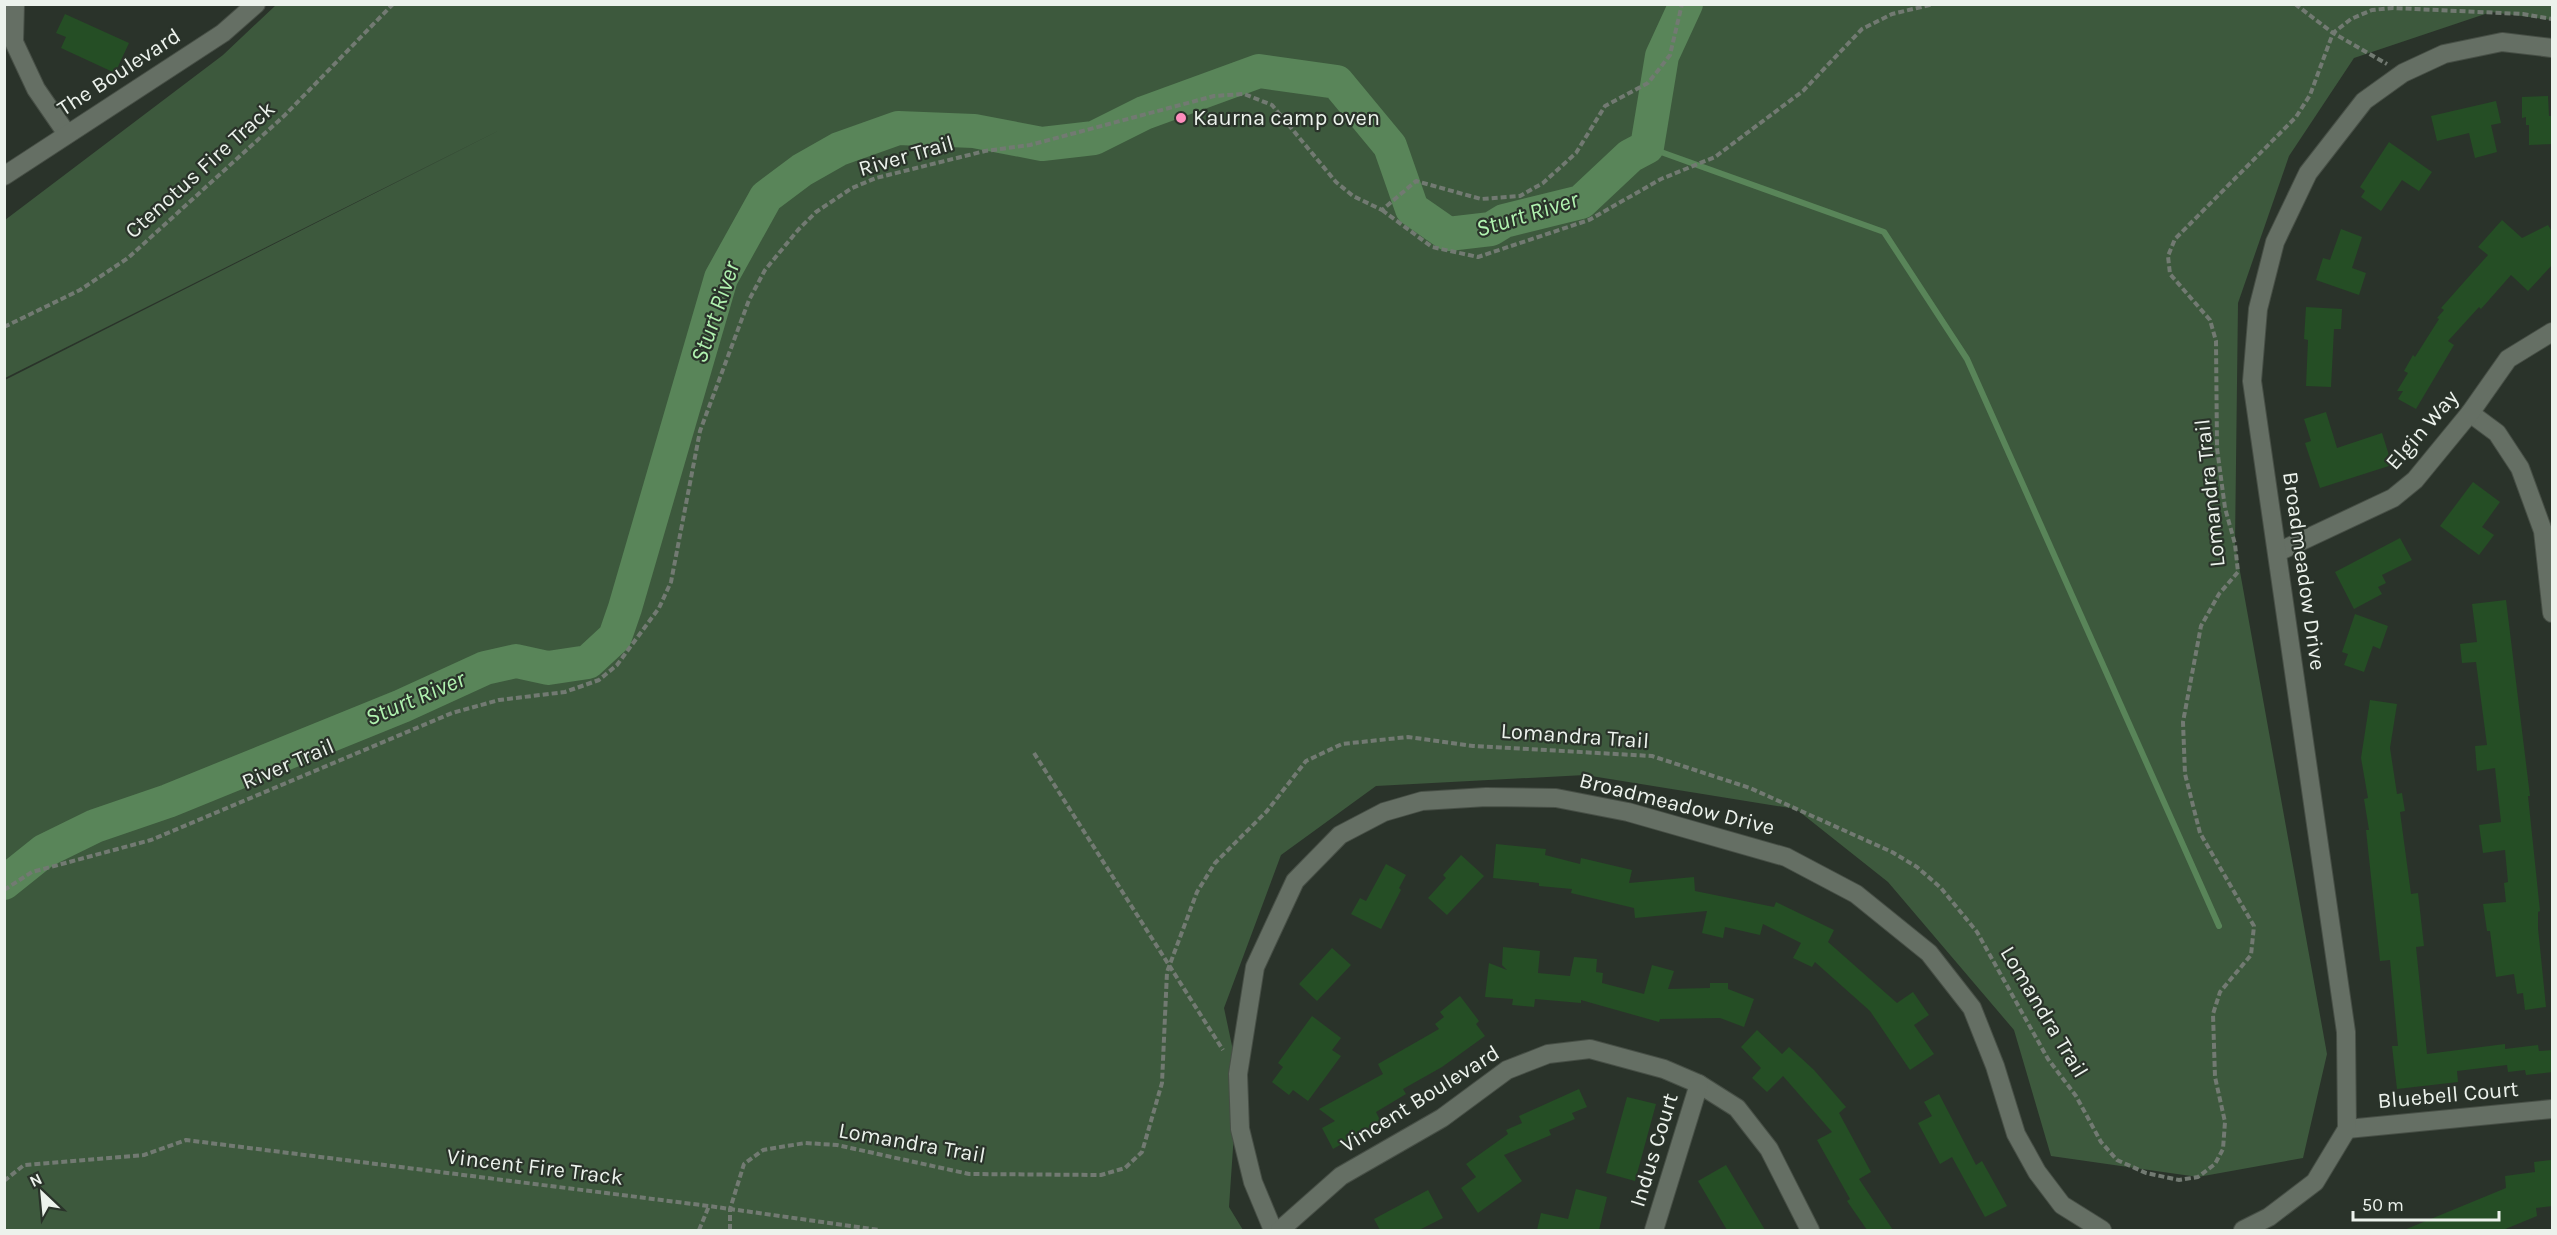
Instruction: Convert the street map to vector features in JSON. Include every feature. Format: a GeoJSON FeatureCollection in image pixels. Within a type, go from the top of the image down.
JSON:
{"type":"FeatureCollection","features":[{"type":"Feature","properties":{"kind":"street"},"geometry":{"type":"LineString","coordinates":[[15,4],[14,42],[36,89],[67,134]]}},
{"type":"Feature","properties":{"kind":"street","name":"The Boulevard"},"geometry":{"type":"LineString","coordinates":[[4,176],[223,33],[256,4]]}},
{"type":"Feature","properties":{"kind":"street","name":"Broadmeadow Drive"},"geometry":{"type":"LineString","coordinates":[[2347,1129],[2346,1032],[2252,381],[2258,309],[2275,242],[2308,173],[2364,101],[2403,74],[2444,54],[2502,42],[2553,48]]}},
{"type":"Feature","properties":{"kind":"street","name":"Elgin Way"},"geometry":{"type":"LineString","coordinates":[[2278,552],[2393,498],[2415,480],[2470,413],[2508,359],[2553,332]]}},
{"type":"Feature","properties":{"kind":"street"},"geometry":{"type":"LineString","coordinates":[[2470,413],[2497,433],[2520,468],[2543,531],[2553,613]]}},
{"type":"Feature","properties":{"kind":"street","name":"Broadmeadow Drive"},"geometry":{"type":"LineString","coordinates":[[1274,1230],[1253,1182],[1240,1129],[1238,1074],[1255,967],[1295,881],[1340,835],[1384,812],[1422,801],[1486,797],[1556,798],[1628,812],[1786,857],[1856,894],[1929,953],[1972,1008],[1995,1066],[2016,1134],[2037,1172],[2062,1205],[2102,1230]]}},
{"type":"Feature","properties":{"kind":"street","name":"Vincent Boulevard"},"geometry":{"type":"LineString","coordinates":[[1280,1230],[1341,1176],[1442,1118],[1507,1070],[1548,1054],[1590,1049],[1664,1069],[1699,1084],[1737,1108],[1769,1149],[1810,1230]]}},
{"type":"Feature","properties":{"kind":"street","name":"Indus Court"},"geometry":{"type":"LineString","coordinates":[[1654,1230],[1699,1084]]}},
{"type":"Feature","properties":{"kind":"street","name":"Bluebell Court"},"geometry":{"type":"LineString","coordinates":[[2347,1129],[2553,1109]]}},
{"type":"Feature","properties":{"kind":"street"},"geometry":{"type":"LineString","coordinates":[[2243,1230],[2269,1217],[2315,1182],[2347,1129]]}},
{"type":"Feature","properties":{"kind":"path","name":"Ctenotus Fire Track"},"geometry":{"type":"LineString","coordinates":[[4,327],[80,290],[128,258],[285,115],[393,4]]}},
{"type":"Feature","properties":{"kind":"path"},"geometry":{"type":"LineString","coordinates":[[1382,210],[1416,181],[1480,199],[1520,196],[1543,183],[1576,153],[1605,106],[1648,83],[1670,55],[1682,4]]}},
{"type":"Feature","properties":{"kind":"path","name":"River Trail"},"geometry":{"type":"LineString","coordinates":[[5,889],[32,872],[151,840],[452,713],[499,700],[565,692],[599,680],[617,666],[659,608],[671,582],[700,431],[749,300],[765,270],[798,230],[816,212],[852,188],[876,178],[985,151],[1030,145],[1214,96],[1244,94],[1272,105],[1336,183],[1353,196],[1382,210],[1432,247],[1478,257],[1588,220],[1661,179],[1715,158],[1803,91],[1862,29],[1892,14],[1934,4]]}},
{"type":"Feature","properties":{"kind":"path"},"geometry":{"type":"LineString","coordinates":[[2295,4],[2333,33],[2403,74]]}},
{"type":"Feature","properties":{"kind":"path"},"geometry":{"type":"LineString","coordinates":[[2491,12],[2493,4]]}},
{"type":"Feature","properties":{"kind":"path"},"geometry":{"type":"LineString","coordinates":[[2333,33],[2351,19],[2372,10],[2393,8],[2523,14],[2553,19]]}},
{"type":"Feature","properties":{"kind":"path","name":"Lomandra Trail"},"geometry":{"type":"LineString","coordinates":[[730,1230],[730,1209],[744,1164],[763,1150],[805,1143],[837,1145],[969,1174],[1101,1175],[1125,1168],[1142,1152],[1162,1083],[1169,966],[1197,892],[1215,863],[1268,810],[1306,761],[1342,744],[1408,737],[1473,746],[1652,756],[1750,788],[1892,852],[1917,867],[1941,888],[1977,932],[2048,1059],[2076,1096],[2101,1142],[2117,1160],[2146,1173],[2179,1180],[2198,1177],[2215,1164],[2223,1149],[2225,1122],[2216,1077],[2213,1014],[2220,992],[2251,955],[2254,926],[2200,833],[2186,774],[2183,722],[2201,626],[2219,594],[2238,572],[2235,544],[2225,508],[2217,448],[2216,341],[2210,320],[2169,274],[2168,256],[2175,239],[2296,117],[2310,95],[2333,33]]}},
{"type":"Feature","properties":{"kind":"path"},"geometry":{"type":"LineString","coordinates":[[1034,753],[1238,1074]]}},
{"type":"Feature","properties":{"kind":"path","name":"Vincent Fire Track"},"geometry":{"type":"LineString","coordinates":[[4,1180],[24,1165],[144,1155],[186,1140],[709,1206],[879,1230]]}},
{"type":"Feature","properties":{"kind":"path"},"geometry":{"type":"LineString","coordinates":[[699,1230],[709,1206]]}},
{"type":"Feature","properties":{"kind":"green space"},"geometry":{"type":"Polygon","coordinates":[[[276,5],[2552,5],[2552,20],[2491,12],[2354,58],[2289,156],[2238,303],[2235,544],[2327,1054],[2303,1158],[2198,1177],[2051,1156],[2014,1030],[1888,882],[1796,809],[1585,775],[1376,786],[1281,855],[1224,1008],[1238,1074],[1229,1207],[1243,1230],[5,1230],[5,380],[504,128],[5,378],[5,220],[223,55],[276,5]]]}},
{"type":"Feature","properties":{"kind":"building"},"geometry":{"type":"Polygon","coordinates":[[[65,14],[129,43],[115,73],[61,48],[66,37],[56,33],[65,14]]]}},
{"type":"Feature","properties":{"kind":"building"},"geometry":{"type":"Polygon","coordinates":[[[2548,96],[2549,116],[2553,116],[2553,144],[2529,145],[2529,125],[2526,125],[2526,117],[2522,118],[2522,97],[2548,96]]]}},
{"type":"Feature","properties":{"kind":"building"},"geometry":{"type":"Polygon","coordinates":[[[2496,101],[2501,123],[2491,125],[2497,152],[2475,158],[2469,133],[2437,141],[2431,116],[2496,101]]]}},
{"type":"Feature","properties":{"kind":"building"},"geometry":{"type":"Polygon","coordinates":[[[2389,142],[2432,172],[2419,191],[2402,180],[2381,211],[2361,197],[2365,191],[2360,187],[2389,142]]]}},
{"type":"Feature","properties":{"kind":"building"},"geometry":{"type":"Polygon","coordinates":[[[2502,220],[2522,238],[2548,225],[2553,233],[2553,264],[2528,291],[2511,275],[2481,309],[2479,307],[2448,341],[2454,345],[2416,409],[2398,399],[2403,391],[2397,391],[2408,373],[2404,371],[2439,319],[2437,318],[2444,310],[2441,308],[2488,255],[2478,247],[2502,220]]]}},
{"type":"Feature","properties":{"kind":"building"},"geometry":{"type":"Polygon","coordinates":[[[2341,229],[2362,237],[2352,268],[2366,273],[2359,295],[2316,280],[2323,258],[2330,260],[2341,229]]]}},
{"type":"Feature","properties":{"kind":"building"},"geometry":{"type":"Polygon","coordinates":[[[2306,307],[2342,309],[2341,329],[2334,329],[2331,387],[2306,386],[2308,340],[2304,339],[2306,307]]]}},
{"type":"Feature","properties":{"kind":"building"},"geometry":{"type":"Polygon","coordinates":[[[2326,412],[2337,448],[2382,433],[2392,465],[2320,488],[2305,443],[2311,441],[2304,419],[2326,412]]]}},
{"type":"Feature","properties":{"kind":"building"},"geometry":{"type":"Polygon","coordinates":[[[2473,482],[2500,502],[2482,527],[2494,535],[2479,555],[2440,526],[2473,482]]]}},
{"type":"Feature","properties":{"kind":"building"},"geometry":{"type":"Polygon","coordinates":[[[2400,538],[2412,560],[2382,575],[2386,583],[2378,587],[2382,594],[2354,609],[2335,572],[2400,538]]]}},
{"type":"Feature","properties":{"kind":"building"},"geometry":{"type":"Polygon","coordinates":[[[2506,600],[2530,796],[2528,796],[2540,911],[2538,912],[2538,928],[2546,1007],[2525,1010],[2523,993],[2517,994],[2514,974],[2496,977],[2490,931],[2487,931],[2483,904],[2506,902],[2504,883],[2508,882],[2505,850],[2483,853],[2479,825],[2501,822],[2495,768],[2477,771],[2475,746],[2487,745],[2476,662],[2462,663],[2460,644],[2477,642],[2472,604],[2506,600]]]}},
{"type":"Feature","properties":{"kind":"building"},"geometry":{"type":"Polygon","coordinates":[[[2355,614],[2388,626],[2380,649],[2373,646],[2364,672],[2344,665],[2348,654],[2342,652],[2355,614]]]}},
{"type":"Feature","properties":{"kind":"building"},"geometry":{"type":"Polygon","coordinates":[[[2370,700],[2397,704],[2390,748],[2397,794],[2402,793],[2405,811],[2400,812],[2411,894],[2418,893],[2424,946],[2416,947],[2427,1054],[2505,1044],[2505,1049],[2538,1045],[2539,1051],[2553,1050],[2553,1072],[2526,1075],[2525,1070],[2508,1072],[2507,1065],[2457,1071],[2458,1082],[2397,1089],[2392,1046],[2398,1046],[2390,960],[2380,961],[2366,830],[2369,830],[2364,799],[2368,798],[2361,758],[2370,700]]]}},
{"type":"Feature","properties":{"kind":"building"},"geometry":{"type":"Polygon","coordinates":[[[1496,844],[1546,849],[1545,855],[1580,864],[1581,858],[1632,870],[1629,883],[1694,877],[1695,891],[1774,907],[1776,902],[1834,930],[1828,942],[1897,1003],[1913,992],[1929,1015],[1914,1025],[1934,1054],[1910,1070],[1870,1011],[1815,962],[1812,967],[1793,958],[1801,943],[1763,924],[1760,935],[1725,927],[1723,938],[1702,933],[1707,911],[1635,918],[1634,908],[1571,893],[1572,889],[1493,878],[1496,844]]]}},
{"type":"Feature","properties":{"kind":"building"},"geometry":{"type":"Polygon","coordinates":[[[1461,855],[1484,876],[1447,915],[1428,898],[1446,878],[1443,875],[1461,855]]]}},
{"type":"Feature","properties":{"kind":"building"},"geometry":{"type":"Polygon","coordinates":[[[1386,864],[1406,875],[1381,929],[1351,914],[1360,898],[1366,901],[1386,864]]]}},
{"type":"Feature","properties":{"kind":"building"},"geometry":{"type":"Polygon","coordinates":[[[1503,947],[1540,951],[1538,973],[1570,976],[1574,957],[1597,959],[1596,972],[1603,973],[1602,983],[1644,994],[1652,965],[1674,971],[1668,989],[1710,988],[1710,983],[1728,983],[1728,989],[1754,999],[1744,1027],[1720,1018],[1660,1019],[1659,1022],[1581,1000],[1581,1003],[1535,999],[1534,1007],[1512,1005],[1513,999],[1485,997],[1489,963],[1507,970],[1502,965],[1503,947]]]}},
{"type":"Feature","properties":{"kind":"building"},"geometry":{"type":"Polygon","coordinates":[[[1332,948],[1351,965],[1317,1001],[1299,984],[1332,948]]]}},
{"type":"Feature","properties":{"kind":"building"},"geometry":{"type":"Polygon","coordinates":[[[1460,996],[1479,1021],[1476,1024],[1485,1036],[1442,1067],[1403,1089],[1406,1094],[1376,1112],[1381,1122],[1377,1124],[1379,1127],[1360,1137],[1359,1134],[1333,1149],[1322,1128],[1335,1121],[1319,1109],[1383,1074],[1378,1064],[1439,1029],[1435,1024],[1444,1017],[1440,1012],[1460,996]]]}},
{"type":"Feature","properties":{"kind":"building"},"geometry":{"type":"Polygon","coordinates":[[[1312,1016],[1341,1038],[1332,1050],[1341,1056],[1308,1101],[1293,1090],[1289,1095],[1272,1082],[1283,1067],[1278,1063],[1312,1016]]]}},
{"type":"Feature","properties":{"kind":"building"},"geometry":{"type":"Polygon","coordinates":[[[1757,1030],[1782,1054],[1789,1047],[1814,1070],[1846,1107],[1839,1113],[1871,1172],[1859,1179],[1893,1230],[1867,1230],[1847,1201],[1850,1199],[1817,1140],[1832,1132],[1783,1076],[1767,1092],[1752,1078],[1761,1068],[1741,1047],[1757,1030]]]}},
{"type":"Feature","properties":{"kind":"building"},"geometry":{"type":"Polygon","coordinates":[[[1579,1089],[1587,1107],[1572,1113],[1575,1119],[1549,1130],[1551,1135],[1504,1155],[1522,1181],[1478,1213],[1461,1188],[1476,1177],[1466,1164],[1508,1134],[1506,1130],[1522,1123],[1519,1116],[1579,1089]]]}},
{"type":"Feature","properties":{"kind":"building"},"geometry":{"type":"Polygon","coordinates":[[[1939,1094],[1976,1165],[1982,1161],[2007,1206],[1985,1217],[1952,1157],[1940,1164],[1918,1123],[1932,1116],[1924,1102],[1939,1094]]]}},
{"type":"Feature","properties":{"kind":"building"},"geometry":{"type":"Polygon","coordinates":[[[1627,1097],[1656,1104],[1635,1181],[1606,1173],[1627,1097]]]}},
{"type":"Feature","properties":{"kind":"building"},"geometry":{"type":"Polygon","coordinates":[[[2551,1160],[2553,1206],[2536,1208],[2537,1216],[2503,1230],[2404,1230],[2506,1188],[2505,1176],[2535,1172],[2534,1162],[2551,1160]]]}},
{"type":"Feature","properties":{"kind":"building"},"geometry":{"type":"Polygon","coordinates":[[[1726,1165],[1765,1230],[1727,1230],[1698,1181],[1726,1165]]]}},
{"type":"Feature","properties":{"kind":"building"},"geometry":{"type":"Polygon","coordinates":[[[1576,1189],[1607,1197],[1599,1230],[1537,1230],[1541,1213],[1568,1219],[1576,1189]]]}},
{"type":"Feature","properties":{"kind":"building"},"geometry":{"type":"Polygon","coordinates":[[[1428,1190],[1443,1218],[1419,1230],[1380,1230],[1374,1219],[1428,1190]]]}},
{"type":"Feature","properties":{"kind":"waterway","name":"Sturt River"},"geometry":{"type":"LineString","coordinates":[[4,883],[44,851],[95,826],[168,801],[402,706],[485,668],[516,661],[548,668],[588,662],[615,637],[721,278],[766,197],[802,170],[839,149],[898,128],[974,131],[1042,144],[1094,138],[1144,113],[1259,71],[1337,82],[1390,146],[1412,209],[1448,234],[1491,229],[1504,221],[1581,202],[1630,156],[1647,147],[1662,56],[1686,4]]}},
{"type":"Feature","properties":{"kind":"waterway"},"geometry":{"type":"LineString","coordinates":[[1647,147],[1884,232],[1967,359],[2219,926]]}},
{"type":"Feature","properties":{"kind":"place","name":"Kaurna camp oven"},"geometry":{"type":"Point","coordinates":[1181,118]}}]}
